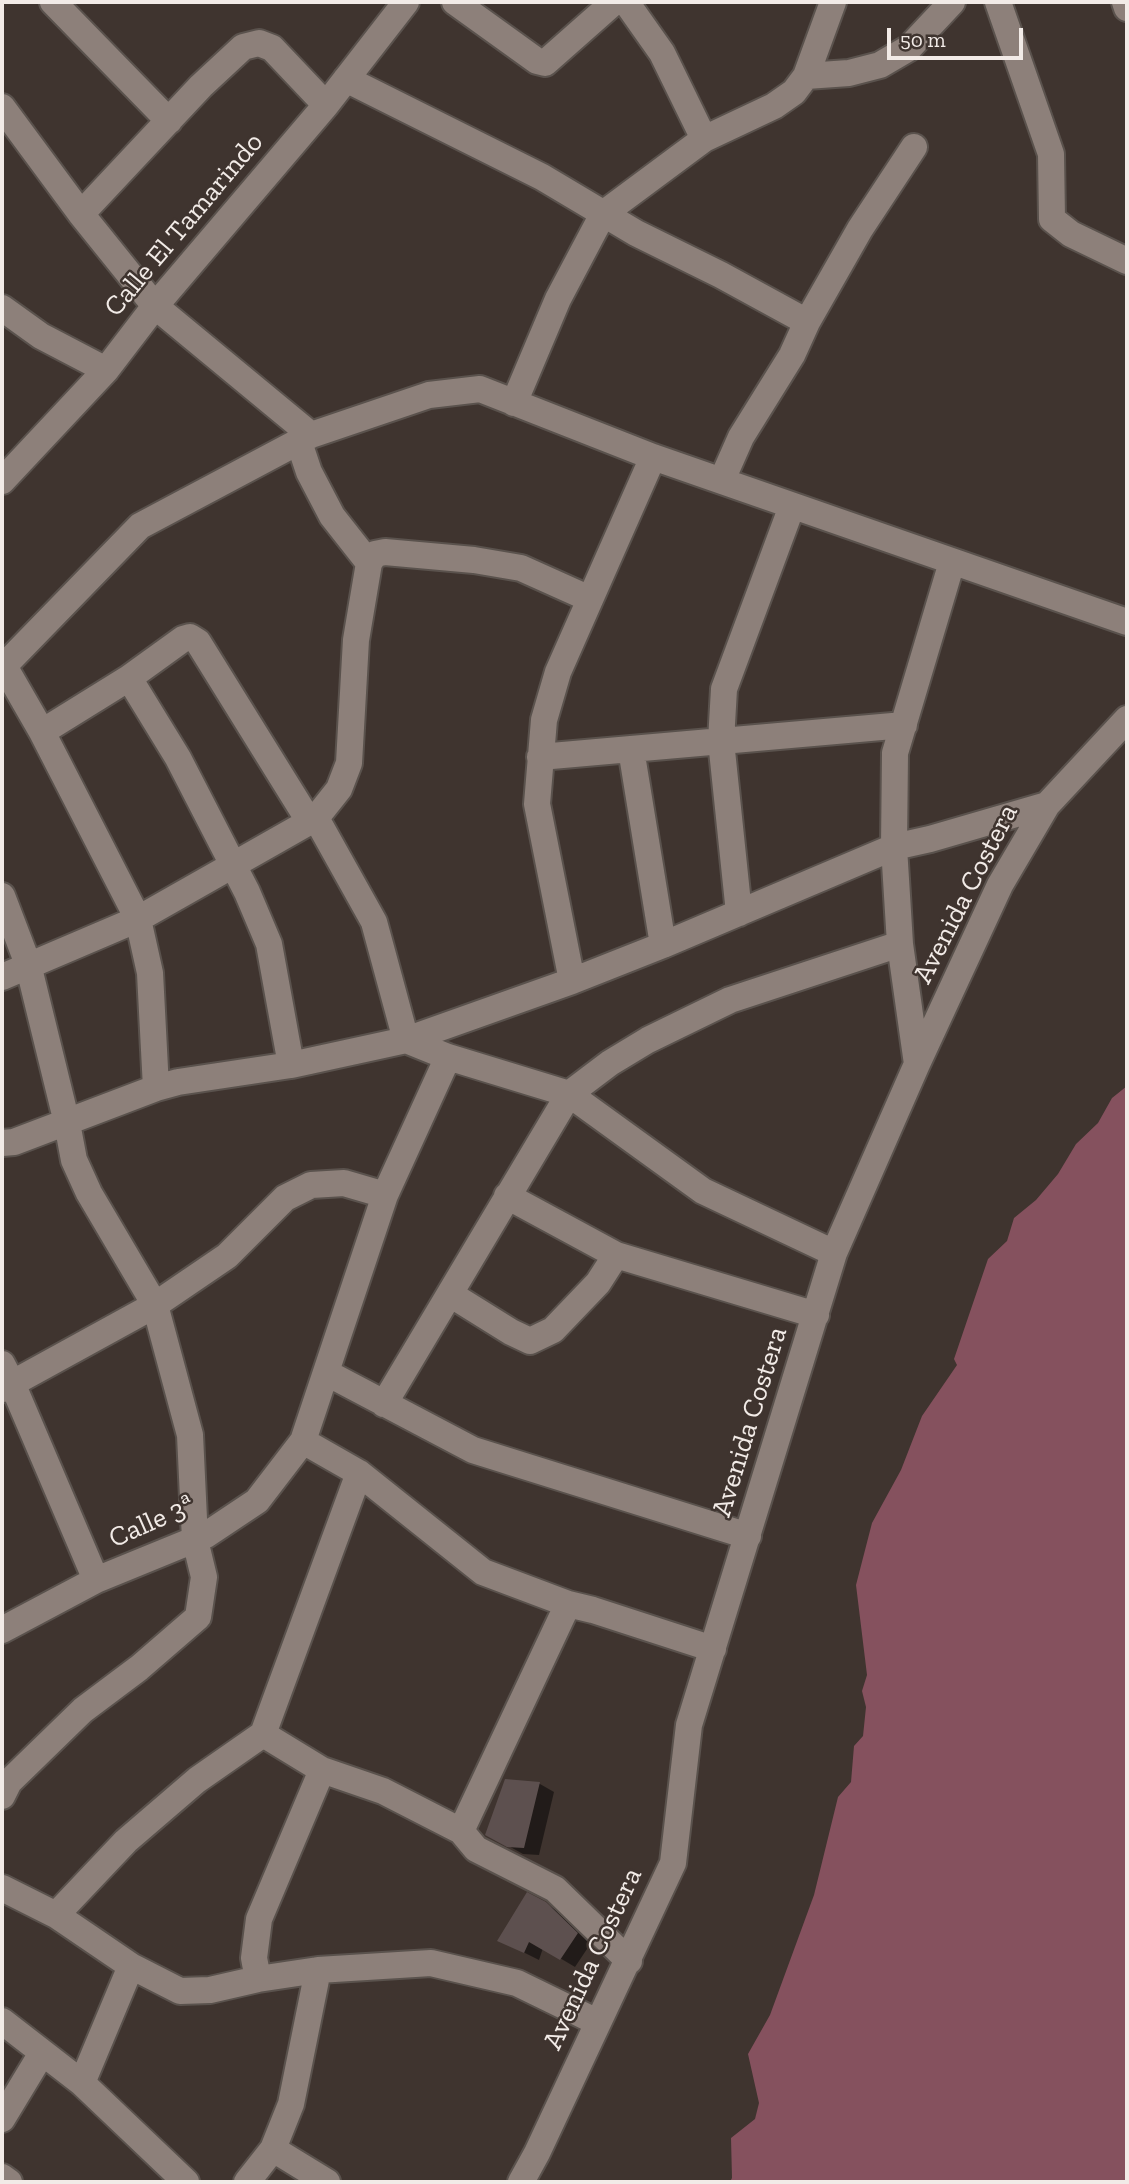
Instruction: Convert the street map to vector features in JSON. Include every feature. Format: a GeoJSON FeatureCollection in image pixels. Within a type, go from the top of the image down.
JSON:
{"type":"FeatureCollection","features":[{"type":"Feature","properties":{"kind":"street"},"geometry":{"type":"LineString","coordinates":[[53,2],[169,121]]}},
{"type":"Feature","properties":{"kind":"street","name":"Calle El Tamarindo"},"geometry":{"type":"LineString","coordinates":[[2,481],[106,370],[155,306],[326,105],[406,2]]}},
{"type":"Feature","properties":{"kind":"street"},"geometry":{"type":"LineString","coordinates":[[455,2],[537,61],[545,63],[614,2]]}},
{"type":"Feature","properties":{"kind":"street"},"geometry":{"type":"LineString","coordinates":[[626,2],[662,52],[704,139]]}},
{"type":"Feature","properties":{"kind":"street"},"geometry":{"type":"LineString","coordinates":[[514,402],[558,299],[603,214],[704,139],[774,106],[794,92],[806,76],[833,2]]}},
{"type":"Feature","properties":{"kind":"street"},"geometry":{"type":"LineString","coordinates":[[806,76],[849,73],[880,65],[909,48],[952,2]]}},
{"type":"Feature","properties":{"kind":"street"},"geometry":{"type":"LineString","coordinates":[[998,2],[1051,154],[1052,219],[1071,234],[1127,261]]}},
{"type":"Feature","properties":{"kind":"street"},"geometry":{"type":"LineString","coordinates":[[1125,2],[1127,8]]}},
{"type":"Feature","properties":{"kind":"street"},"geometry":{"type":"LineString","coordinates":[[81,214],[224,63],[243,47],[259,43],[272,48],[326,105]]}},
{"type":"Feature","properties":{"kind":"street"},"geometry":{"type":"LineString","coordinates":[[346,79],[551,182],[603,214],[807,321]]}},
{"type":"Feature","properties":{"kind":"street"},"geometry":{"type":"LineString","coordinates":[[2,107],[81,214],[155,306],[305,439],[309,472],[332,516],[369,563]]}},
{"type":"Feature","properties":{"kind":"street"},"geometry":{"type":"LineString","coordinates":[[722,480],[741,437],[792,355],[807,321],[860,229],[914,147]]}},
{"type":"Feature","properties":{"kind":"street"},"geometry":{"type":"LineString","coordinates":[[2,308],[41,336],[106,370]]}},
{"type":"Feature","properties":{"kind":"street"},"geometry":{"type":"LineString","coordinates":[[156,1088],[150,973],[138,919],[42,732],[3,667],[140,526],[305,439],[429,395],[481,390],[653,457],[1127,622]]}},
{"type":"Feature","properties":{"kind":"street"},"geometry":{"type":"LineString","coordinates":[[572,981],[537,804],[544,720],[558,672],[653,457]]}},
{"type":"Feature","properties":{"kind":"street"},"geometry":{"type":"LineString","coordinates":[[739,913],[721,741],[724,689],[792,506]]}},
{"type":"Feature","properties":{"kind":"street"},"geometry":{"type":"LineString","coordinates":[[2,977],[138,919],[313,820],[339,789],[349,763],[356,640],[369,563],[375,554],[385,552],[474,560],[521,568],[590,599]]}},
{"type":"Feature","properties":{"kind":"street"},"geometry":{"type":"LineString","coordinates":[[917,1064],[900,944],[894,847],[895,753],[952,562]]}},
{"type":"Feature","properties":{"kind":"street"},"geometry":{"type":"LineString","coordinates":[[42,732],[129,678],[183,639],[190,637],[198,642],[313,820],[374,922],[406,1040]]}},
{"type":"Feature","properties":{"kind":"street"},"geometry":{"type":"LineString","coordinates":[[129,678],[178,758],[233,864],[269,944],[291,1065]]}},
{"type":"Feature","properties":{"kind":"street","name":"Avenida Costera"},"geometry":{"type":"LineString","coordinates":[[521,2182],[629,1961],[673,1863],[689,1725],[834,1254],[917,1064],[1000,885],[1047,806],[1127,719]]}},
{"type":"Feature","properties":{"kind":"street"},"geometry":{"type":"LineString","coordinates":[[540,757],[904,725]]}},
{"type":"Feature","properties":{"kind":"street"},"geometry":{"type":"LineString","coordinates":[[631,749],[663,945]]}},
{"type":"Feature","properties":{"kind":"street"},"geometry":{"type":"LineString","coordinates":[[2,1143],[14,1142],[178,1082],[291,1065],[406,1040],[572,981],[894,847],[1047,806]]}},
{"type":"Feature","properties":{"kind":"street"},"geometry":{"type":"LineString","coordinates":[[2,896],[28,964],[74,1160],[89,1193],[155,1305],[190,1435],[195,1540],[204,1577],[198,1617],[139,1668],[83,1710],[4,1784]]}},
{"type":"Feature","properties":{"kind":"street"},"geometry":{"type":"LineString","coordinates":[[384,1404],[569,1094],[610,1063],[648,1040],[730,1000],[900,944]]}},
{"type":"Feature","properties":{"kind":"street"},"geometry":{"type":"LineString","coordinates":[[406,1040],[448,1057],[569,1094],[702,1191],[834,1254]]}},
{"type":"Feature","properties":{"kind":"street","name":"Calle 3ª"},"geometry":{"type":"LineString","coordinates":[[2,1630],[96,1580],[195,1540],[257,1501],[303,1441],[385,1195],[448,1057]]}},
{"type":"Feature","properties":{"kind":"street"},"geometry":{"type":"LineString","coordinates":[[96,1580],[5,1379],[155,1305],[227,1255],[285,1198],[311,1185],[344,1183],[385,1195]]}},
{"type":"Feature","properties":{"kind":"street"},"geometry":{"type":"LineString","coordinates":[[507,1196],[616,1255],[816,1315]]}},
{"type":"Feature","properties":{"kind":"street"},"geometry":{"type":"LineString","coordinates":[[450,1294],[530,1341],[553,1330],[598,1283],[616,1255]]}},
{"type":"Feature","properties":{"kind":"street"},"geometry":{"type":"LineString","coordinates":[[327,1373],[473,1450],[748,1536]]}},
{"type":"Feature","properties":{"kind":"street"},"geometry":{"type":"LineString","coordinates":[[303,1441],[359,1473],[482,1572],[568,1604],[713,1649]]}},
{"type":"Feature","properties":{"kind":"street"},"geometry":{"type":"LineString","coordinates":[[56,1915],[126,1841],[197,1780],[263,1734],[359,1473]]}},
{"type":"Feature","properties":{"kind":"street"},"geometry":{"type":"LineString","coordinates":[[461,1831],[568,1604]]}},
{"type":"Feature","properties":{"kind":"street"},"geometry":{"type":"LineString","coordinates":[[263,1734],[322,1770],[383,1791],[461,1831],[476,1849],[555,1889],[629,1961]]}},
{"type":"Feature","properties":{"kind":"street"},"geometry":{"type":"LineString","coordinates":[[258,1979],[254,1958],[259,1919],[322,1770]]}},
{"type":"Feature","properties":{"kind":"street"},"geometry":{"type":"LineString","coordinates":[[2,1888],[56,1915],[131,1966],[180,1991],[210,1990],[317,1970],[431,1963],[517,1983],[597,2022]]}},
{"type":"Feature","properties":{"kind":"street"},"geometry":{"type":"LineString","coordinates":[[82,2083],[131,1966]]}},
{"type":"Feature","properties":{"kind":"street"},"geometry":{"type":"LineString","coordinates":[[247,2182],[273,2150],[290,2104],[317,1970]]}},
{"type":"Feature","properties":{"kind":"street"},"geometry":{"type":"LineString","coordinates":[[2,2021],[82,2083],[186,2182]]}},
{"type":"Feature","properties":{"kind":"street"},"geometry":{"type":"LineString","coordinates":[[2,2119],[42,2053]]}},
{"type":"Feature","properties":{"kind":"street"},"geometry":{"type":"LineString","coordinates":[[273,2150],[327,2182]]}},
{"type":"Feature","properties":{"kind":"street"},"geometry":{"type":"LineString","coordinates":[[2,2177],[9,2182]]}},
{"type":"Feature","properties":{"kind":"shaded area"},"geometry":{"type":"Polygon","coordinates":[[[1127,1086],[1127,2182],[730,2182],[731,2138],[755,2119],[759,2103],[748,2054],[770,2015],[814,1895],[838,1797],[851,1782],[854,1746],[863,1736],[866,1707],[862,1691],[867,1675],[856,1585],[872,1523],[901,1470],[922,1416],[957,1365],[954,1359],[988,1259],[1007,1241],[1014,1218],[1036,1200],[1058,1174],[1076,1144],[1098,1123],[1112,1098],[1127,1086]]]}},
{"type":"Feature","properties":{"kind":"building"},"geometry":{"type":"Polygon","coordinates":[[[505,1779],[540,1782],[524,1848],[507,1847],[485,1835],[505,1779]]]}},
{"type":"Feature","properties":{"kind":"building"},"geometry":{"type":"Polygon","coordinates":[[[527,1892],[546,1902],[578,1933],[560,1960],[529,1942],[524,1953],[497,1941],[527,1892]]]}}]}
